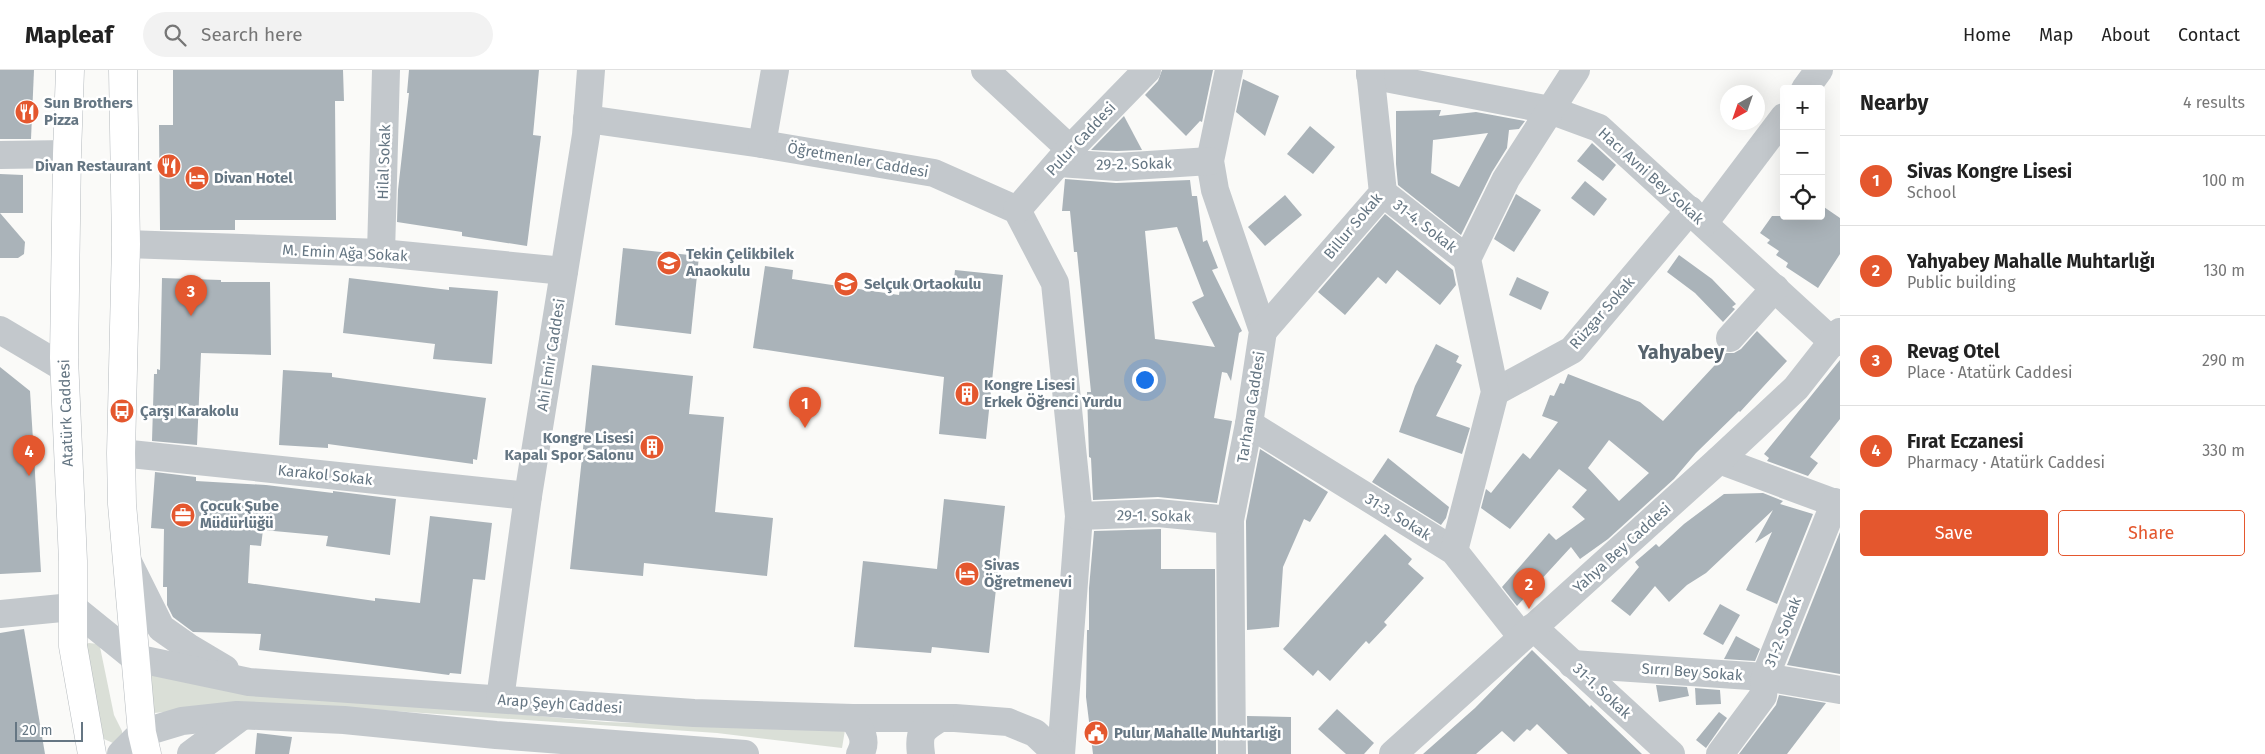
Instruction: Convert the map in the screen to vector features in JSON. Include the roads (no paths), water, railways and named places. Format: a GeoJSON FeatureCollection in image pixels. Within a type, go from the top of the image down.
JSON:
{"type":"FeatureCollection","features":[{"type":"Feature","properties":{"kind":"main road","name":"Atatürk Caddesi"},"geometry":{"type":"LineString","coordinates":[[70,70],[64,368],[73,561],[73,646],[92,754]]}},
{"type":"Feature","properties":{"kind":"main road"},"geometry":{"type":"LineString","coordinates":[[123,70],[126,244],[121,453],[125,557],[144,743]]}},
{"type":"Feature","properties":{"kind":"street","name":"Hilal Sokak"},"geometry":{"type":"LineString","coordinates":[[381,253],[386,70]]}},
{"type":"Feature","properties":{"kind":"street","name":"Ahi Emir Caddesi"},"geometry":{"type":"LineString","coordinates":[[500,699],[528,496],[587,119],[591,70]]}},
{"type":"Feature","properties":{"kind":"street"},"geometry":{"type":"LineString","coordinates":[[762,144],[775,70]]}},
{"type":"Feature","properties":{"kind":"street"},"geometry":{"type":"LineString","coordinates":[[985,70],[1065,156]]}},
{"type":"Feature","properties":{"kind":"street","name":"Pulur Caddesi"},"geometry":{"type":"LineString","coordinates":[[1017,210],[1065,156],[1147,70]]}},
{"type":"Feature","properties":{"kind":"street","name":"Tarhana Caddesi"},"geometry":{"type":"LineString","coordinates":[[1229,70],[1210,161],[1214,190],[1263,331],[1250,424],[1230,520],[1232,754]]}},
{"type":"Feature","properties":{"kind":"street"},"geometry":{"type":"LineString","coordinates":[[1454,551],[1495,392],[1467,259],[1506,179],[1576,70]]}},
{"type":"Feature","properties":{"kind":"street"},"geometry":{"type":"LineString","coordinates":[[1808,85],[1819,70]]}},
{"type":"Feature","properties":{"kind":"street","name":"Hacı Avni Bey Sokak"},"geometry":{"type":"LineString","coordinates":[[1370,73],[1550,110],[1599,128],[1775,288],[1837,337]]}},
{"type":"Feature","properties":{"kind":"street","name":"Billur Sokak"},"geometry":{"type":"LineString","coordinates":[[1263,331],[1383,193],[1370,73]]}},
{"type":"Feature","properties":{"kind":"street","name":"Öğretmenler Caddesi"},"geometry":{"type":"LineString","coordinates":[[587,119],[762,144],[934,172],[1017,210]]}},
{"type":"Feature","properties":{"kind":"street","name":"Rüzgar Sokak"},"geometry":{"type":"LineString","coordinates":[[1495,392],[1572,350],[1697,216],[1780,122]]}},
{"type":"Feature","properties":{"kind":"street"},"geometry":{"type":"LineString","coordinates":[[0,155],[67,154]]}},
{"type":"Feature","properties":{"kind":"street","name":"29-2. Sokak"},"geometry":{"type":"LineString","coordinates":[[1065,156],[1117,167],[1210,161]]}},
{"type":"Feature","properties":{"kind":"street","name":"31-4. Sokak"},"geometry":{"type":"LineString","coordinates":[[1383,193],[1467,259]]}},
{"type":"Feature","properties":{"kind":"street"},"geometry":{"type":"LineString","coordinates":[[1017,210],[1055,284],[1079,516],[1061,754]]}},
{"type":"Feature","properties":{"kind":"street","name":"M. Emin Ağa Sokak"},"geometry":{"type":"LineString","coordinates":[[126,244],[381,253],[564,271]]}},
{"type":"Feature","properties":{"kind":"street"},"geometry":{"type":"LineString","coordinates":[[1730,338],[1775,288]]}},
{"type":"Feature","properties":{"kind":"street"},"geometry":{"type":"LineString","coordinates":[[0,330],[64,368]]}},
{"type":"Feature","properties":{"kind":"street","name":"Yahya Bey Caddesi"},"geometry":{"type":"LineString","coordinates":[[1393,754],[1720,460],[1796,388],[1837,337]]}},
{"type":"Feature","properties":{"kind":"street","name":"31-3. Sokak"},"geometry":{"type":"LineString","coordinates":[[1250,424],[1454,551],[1528,632]]}},
{"type":"Feature","properties":{"kind":"street","name":"Karakol Sokak"},"geometry":{"type":"LineString","coordinates":[[121,453],[528,496]]}},
{"type":"Feature","properties":{"kind":"street"},"geometry":{"type":"LineString","coordinates":[[1720,460],[1837,503]]}},
{"type":"Feature","properties":{"kind":"street","name":"31-2. Sokak"},"geometry":{"type":"LineString","coordinates":[[1720,754],[1763,696],[1765,677],[1837,503]]}},
{"type":"Feature","properties":{"kind":"street","name":"29-1. Sokak"},"geometry":{"type":"LineString","coordinates":[[1079,516],[1158,513],[1230,520]]}},
{"type":"Feature","properties":{"kind":"street"},"geometry":{"type":"LineString","coordinates":[[125,557],[161,628],[188,647],[249,682]]}},
{"type":"Feature","properties":{"kind":"street"},"geometry":{"type":"LineString","coordinates":[[0,614],[72,607]]}},
{"type":"Feature","properties":{"kind":"street","name":"Arap Şeyh Caddesi"},"geometry":{"type":"LineString","coordinates":[[72,607],[135,658],[249,682],[694,713],[853,718],[940,718],[1008,722],[1035,733],[1057,754]]}},
{"type":"Feature","properties":{"kind":"street","name":"31-1. Sokak"},"geometry":{"type":"LineString","coordinates":[[1528,632],[1572,664],[1670,754]]}},
{"type":"Feature","properties":{"kind":"street","name":"Sırrı Bey Sokak"},"geometry":{"type":"LineString","coordinates":[[1572,664],[1765,677],[1840,690]]}},
{"type":"Feature","properties":{"kind":"street"},"geometry":{"type":"LineString","coordinates":[[191,754],[242,716]]}},
{"type":"Feature","properties":{"kind":"street"},"geometry":{"type":"LineString","coordinates":[[121,754],[182,721],[242,716],[344,720],[495,745],[746,754]]}},
{"type":"Feature","properties":{"kind":"street"},"geometry":{"type":"LineString","coordinates":[[853,718],[861,729],[864,744],[860,754]]}},
{"type":"Feature","properties":{"kind":"street"},"geometry":{"type":"LineString","coordinates":[[921,754],[919,739],[925,727],[940,718]]}},
{"type":"Feature","properties":{"kind":"place","name":"Sun Brothers Pizza"},"geometry":{"type":"Point","coordinates":[27,112]}},
{"type":"Feature","properties":{"kind":"place","name":"Divan Restaurant"},"geometry":{"type":"Point","coordinates":[169,166]}},
{"type":"Feature","properties":{"kind":"place","name":"Divan Hotel"},"geometry":{"type":"Point","coordinates":[197,178]}},
{"type":"Feature","properties":{"kind":"place","name":"Tekin Çelikbilek Anaokulu"},"geometry":{"type":"Point","coordinates":[669,263]}},
{"type":"Feature","properties":{"kind":"place","name":"Selçuk Ortaokulu"},"geometry":{"type":"Point","coordinates":[846,284]}},
{"type":"Feature","properties":{"kind":"place","name":"Revag Otel"},"geometry":{"type":"Point","coordinates":[191,316]}},
{"type":"Feature","properties":{"kind":"place","name":"Kongre Lisesi Erkek Öğrenci Yurdu"},"geometry":{"type":"Point","coordinates":[967,394]}},
{"type":"Feature","properties":{"kind":"place","name":"Çarşı Karakolu"},"geometry":{"type":"Point","coordinates":[122,411]}},
{"type":"Feature","properties":{"kind":"place","name":"Sivas Kongre Lisesi"},"geometry":{"type":"Point","coordinates":[805,428]}},
{"type":"Feature","properties":{"kind":"place","name":"Kongre Lisesi Kapalı Spor Salonu"},"geometry":{"type":"Point","coordinates":[652,447]}},
{"type":"Feature","properties":{"kind":"place","name":"Fırat Eczanesi"},"geometry":{"type":"Point","coordinates":[29,476]}},
{"type":"Feature","properties":{"kind":"place","name":"Çocuk Şube Müdürlüğü"},"geometry":{"type":"Point","coordinates":[183,515]}},
{"type":"Feature","properties":{"kind":"place","name":"Sivas Öğretmenevi"},"geometry":{"type":"Point","coordinates":[967,574]}},
{"type":"Feature","properties":{"kind":"place","name":"Yahyabey Mahalle Muhtarlığı"},"geometry":{"type":"Point","coordinates":[1529,609]}},
{"type":"Feature","properties":{"kind":"place","name":"Pulur Mahalle Muhtarlığı"},"geometry":{"type":"Point","coordinates":[1096,733]}},
{"type":"Feature","properties":{"kind":"district","name":"Yahyabey"},"geometry":{"type":"Point","coordinates":[1681,352]}}]}
